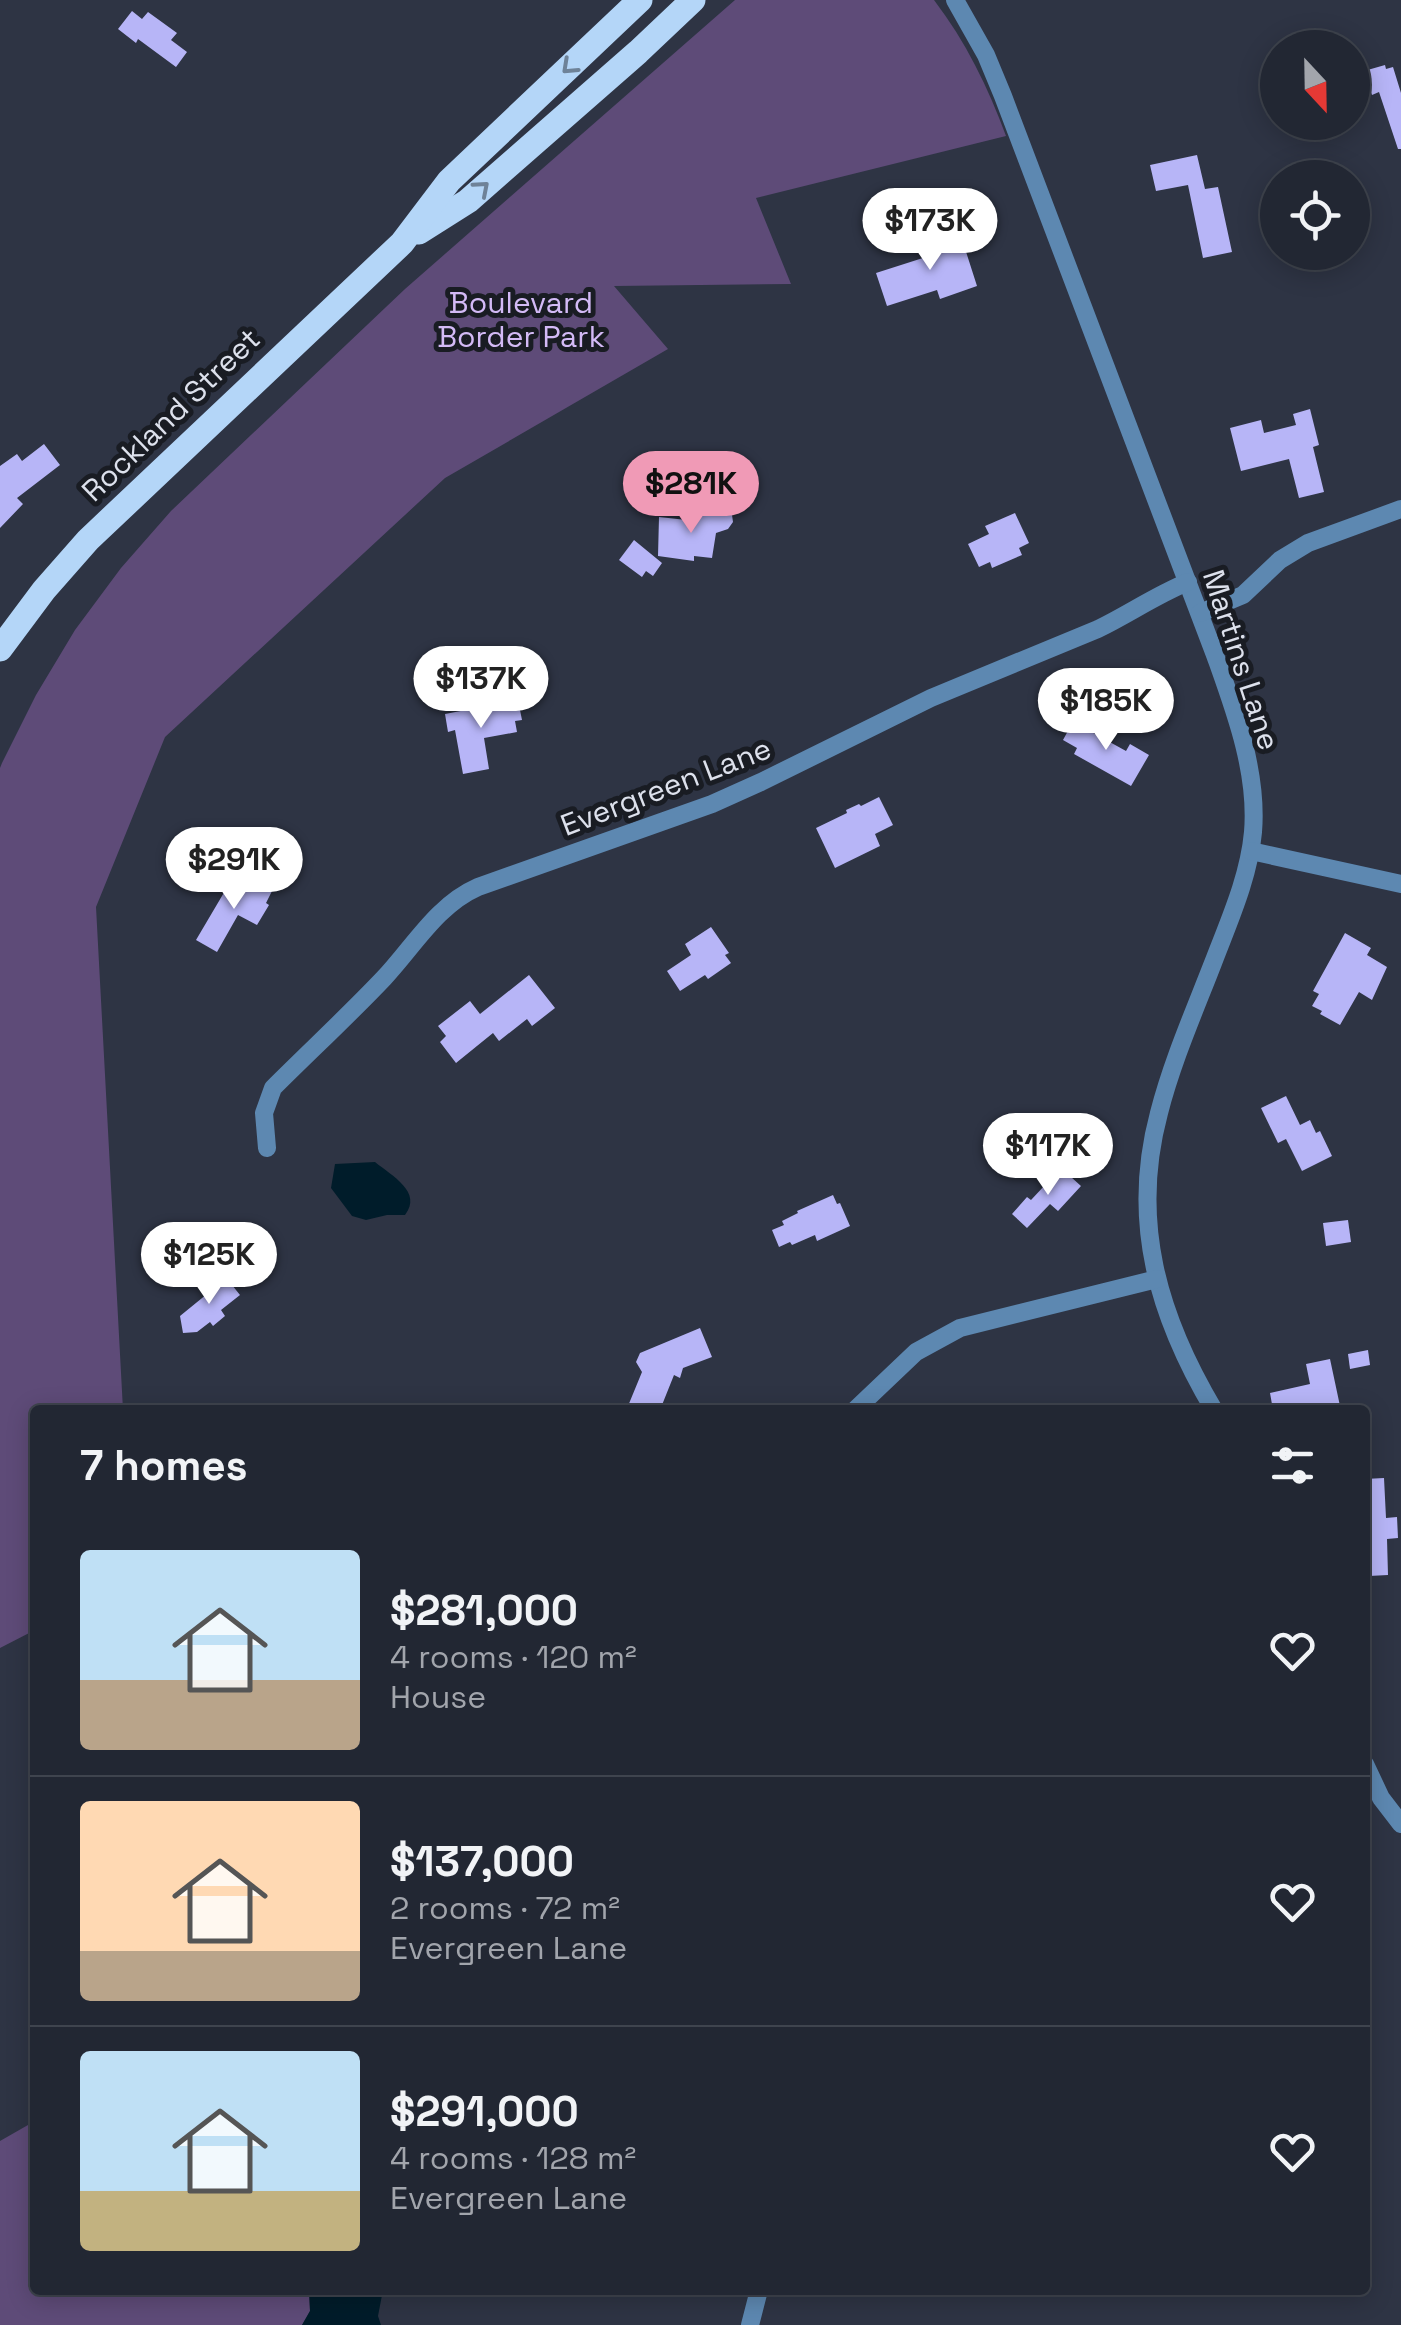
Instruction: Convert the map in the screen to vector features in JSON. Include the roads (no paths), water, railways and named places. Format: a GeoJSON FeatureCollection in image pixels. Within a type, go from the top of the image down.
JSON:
{"type":"FeatureCollection","features":[{"type":"Feature","properties":{"kind":"main road","name":"Rockland Street"},"geometry":{"type":"LineString","coordinates":[[0,649],[88,540],[402,242],[449,181],[640,0]]}},
{"type":"Feature","properties":{"kind":"main road","name":"Rockland Street"},"geometry":{"type":"LineString","coordinates":[[402,242],[468,201],[693,0]]}},
{"type":"Feature","properties":{"kind":"street","name":"Martins Lane"},"geometry":{"type":"LineString","coordinates":[[955,0],[993,71],[1200,613],[1248,765],[1254,811],[1251,851],[1164,1093],[1148,1166],[1148,1239],[1157,1279],[1180,1344],[1211,1405]]}},
{"type":"Feature","properties":{"kind":"street"},"geometry":{"type":"LineString","coordinates":[[1200,613],[1243,594],[1280,560],[1308,542],[1401,510]]}},
{"type":"Feature","properties":{"kind":"street","name":"Evergreen Lane"},"geometry":{"type":"LineString","coordinates":[[267,1148],[264,1112],[274,1088],[365,997],[444,908],[460,896],[478,886],[736,794],[913,706],[1098,629],[1158,594],[1188,582]]}},
{"type":"Feature","properties":{"kind":"street"},"geometry":{"type":"LineString","coordinates":[[1251,851],[1401,884]]}},
{"type":"Feature","properties":{"kind":"street"},"geometry":{"type":"LineString","coordinates":[[860,1405],[916,1352],[960,1328],[1157,1279]]}},
{"type":"Feature","properties":{"kind":"street"},"geometry":{"type":"LineString","coordinates":[[1370,1775],[1381,1798],[1401,1824]]}},
{"type":"Feature","properties":{"kind":"street"},"geometry":{"type":"LineString","coordinates":[[750,2325],[757,2295]]}},
{"type":"Feature","properties":{"kind":"water"},"geometry":{"type":"Polygon","coordinates":[[[375,1162],[408,1192],[410,1207],[405,1215],[366,1220],[352,1216],[331,1188],[335,1164],[375,1162]]]}},
{"type":"Feature","properties":{"kind":"water"},"geometry":{"type":"Polygon","coordinates":[[[309,2295],[382,2295],[378,2316],[381,2325],[302,2325],[310,2311],[309,2295]]]}},
{"type":"Feature","properties":{"kind":"park label","name":"Boulevard Border Park"},"geometry":{"type":"Point","coordinates":[521,320]}}]}
